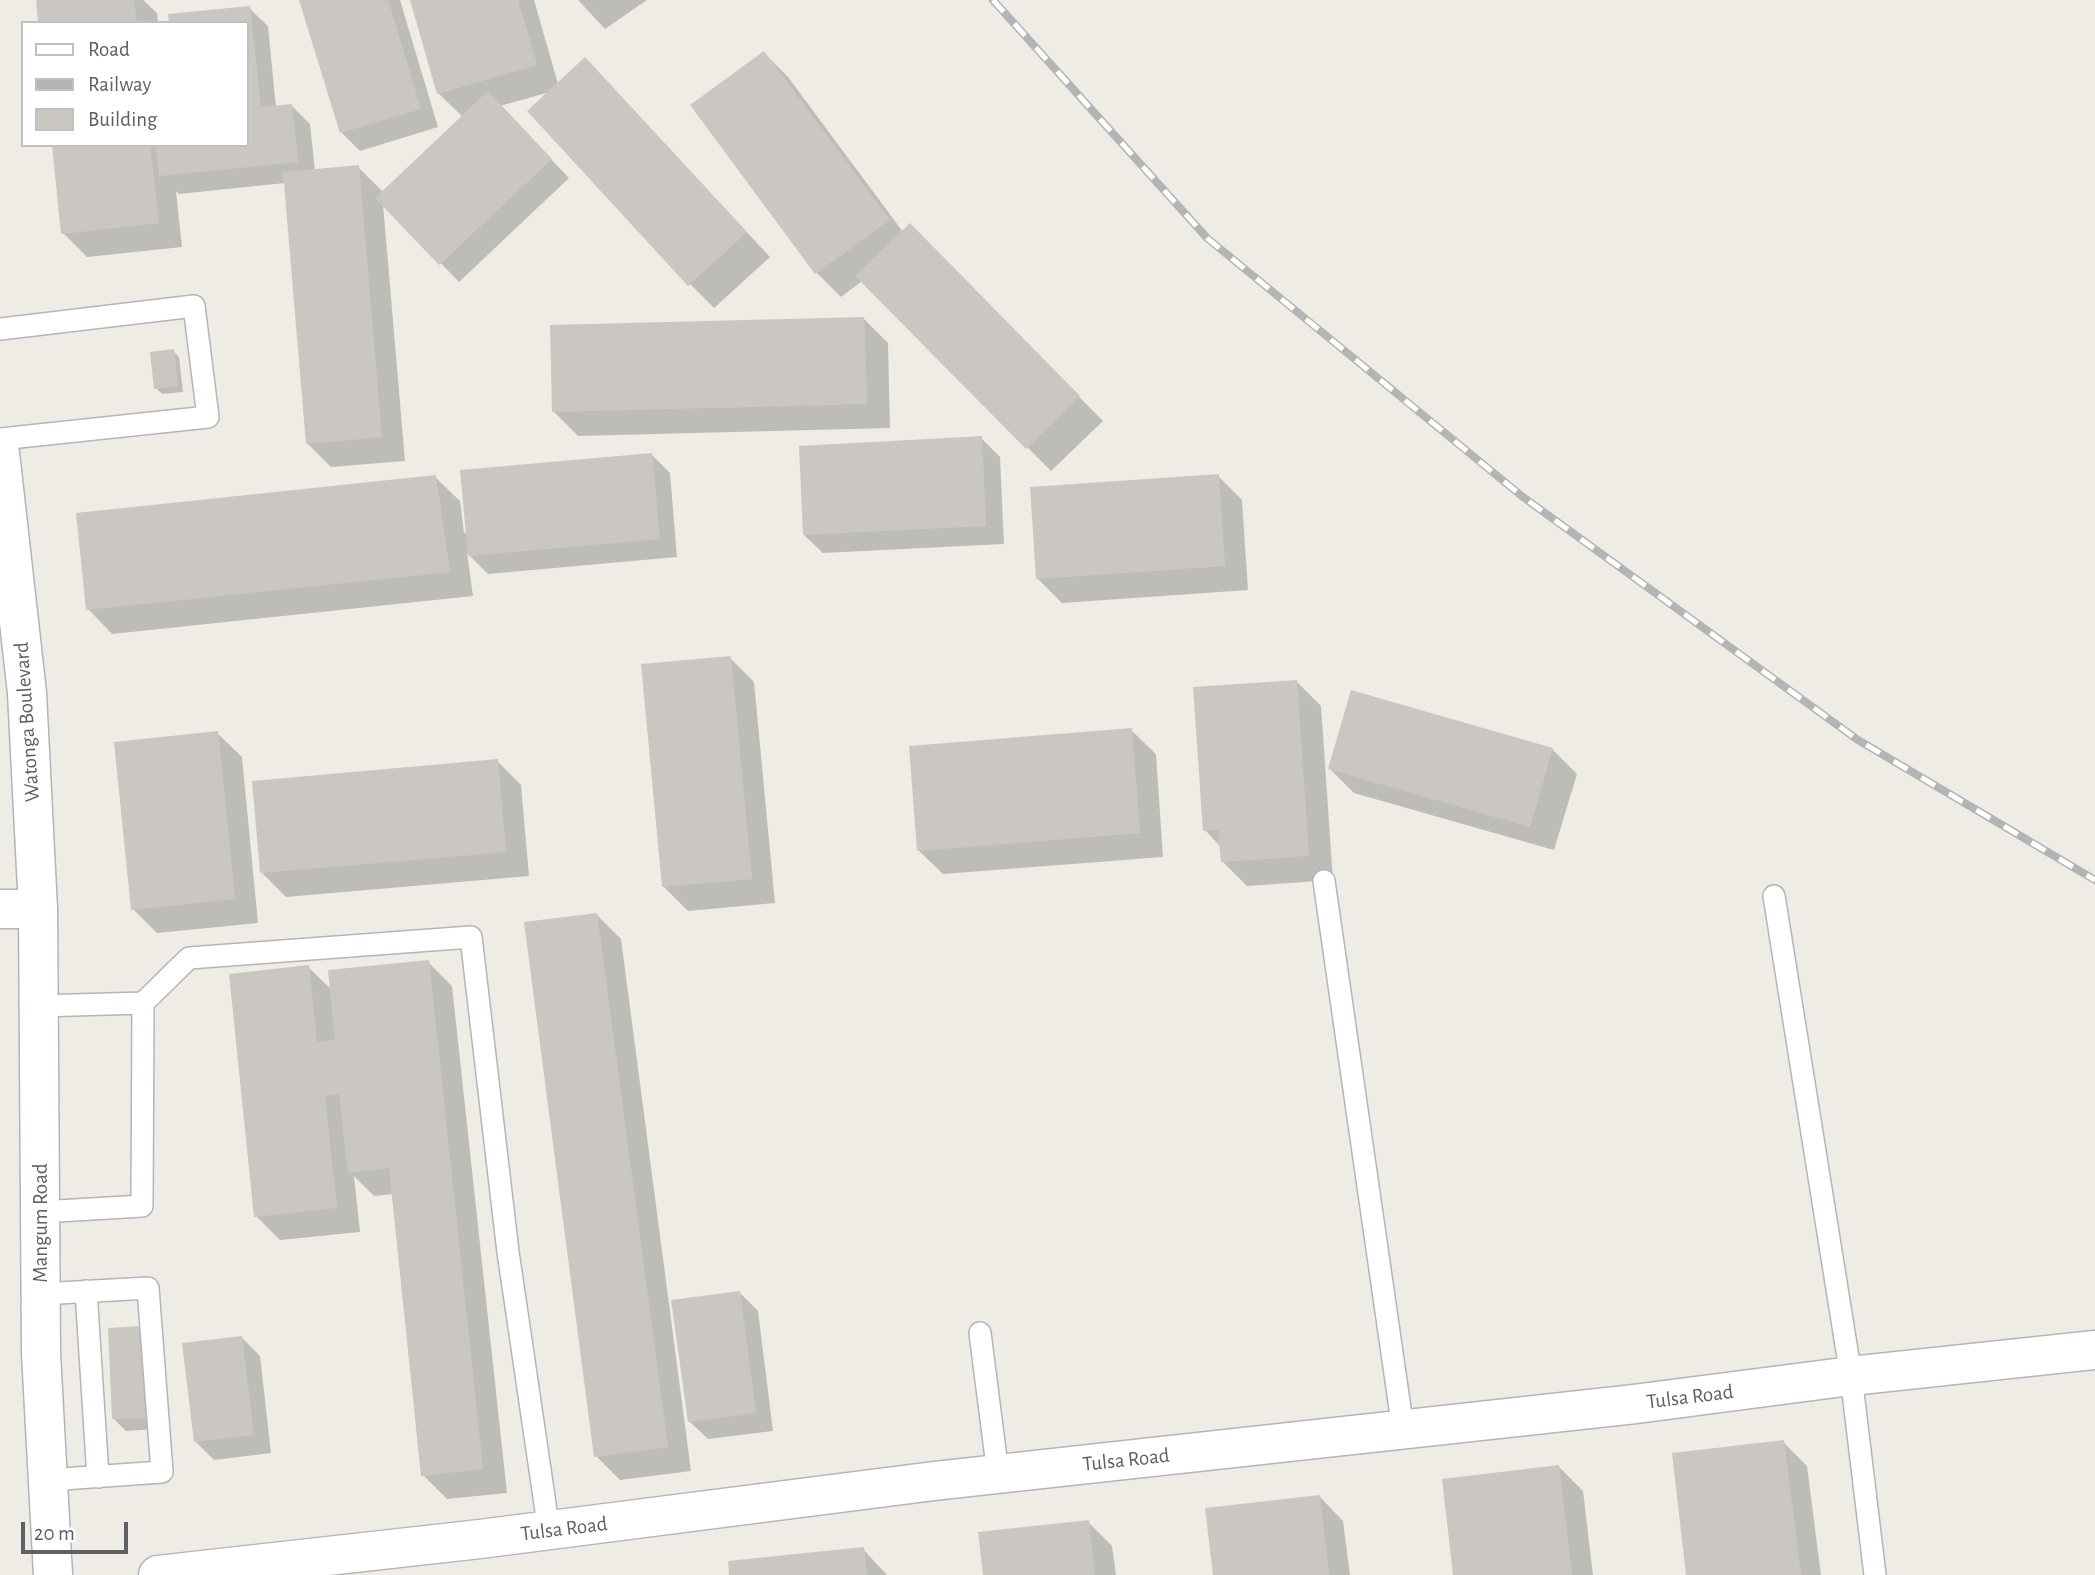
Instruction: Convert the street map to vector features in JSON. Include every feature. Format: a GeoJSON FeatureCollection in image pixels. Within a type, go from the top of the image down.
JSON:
{"type":"FeatureCollection","features":[{"type":"Feature","properties":{"kind":"street","name":"Watonga Boulevard"},"geometry":{"type":"LineString","coordinates":[[0,453],[27,694],[38,909]]}},
{"type":"Feature","properties":{"kind":"street"},"geometry":{"type":"LineString","coordinates":[[0,909],[38,909]]}},
{"type":"Feature","properties":{"kind":"street","name":"Mangum Road"},"geometry":{"type":"LineString","coordinates":[[38,909],[41,1294],[53,1575]]}},
{"type":"Feature","properties":{"kind":"street","name":"Tulsa Road"},"geometry":{"type":"LineString","coordinates":[[158,1575],[549,1531],[998,1474],[2095,1350]]}},
{"type":"Feature","properties":{"kind":"lane"},"geometry":{"type":"LineString","coordinates":[[0,329],[194,306],[208,417],[0,439]]}},
{"type":"Feature","properties":{"kind":"lane"},"geometry":{"type":"LineString","coordinates":[[1324,881],[1403,1429]]}},
{"type":"Feature","properties":{"kind":"lane"},"geometry":{"type":"LineString","coordinates":[[1774,896],[1851,1376],[1875,1575]]}},
{"type":"Feature","properties":{"kind":"lane"},"geometry":{"type":"LineString","coordinates":[[39,1006],[143,1003],[189,958],[471,937],[508,1252],[549,1531]]}},
{"type":"Feature","properties":{"kind":"lane"},"geometry":{"type":"LineString","coordinates":[[41,1212],[142,1206],[143,1003]]}},
{"type":"Feature","properties":{"kind":"lane"},"geometry":{"type":"LineString","coordinates":[[41,1294],[148,1288],[149,1376],[162,1472],[48,1480]]}},
{"type":"Feature","properties":{"kind":"lane"},"geometry":{"type":"LineString","coordinates":[[86,1291],[101,1379],[98,1476]]}},
{"type":"Feature","properties":{"kind":"lane"},"geometry":{"type":"LineString","coordinates":[[980,1334],[998,1474]]}},
{"type":"Feature","properties":{"kind":"building"},"geometry":{"type":"Polygon","coordinates":[[[36,0],[134,0],[137,21],[38,21],[36,0]]]}},
{"type":"Feature","properties":{"kind":"building"},"geometry":{"type":"Polygon","coordinates":[[[299,0],[388,0],[421,109],[340,133],[299,0]]]}},
{"type":"Feature","properties":{"kind":"building"},"geometry":{"type":"Polygon","coordinates":[[[410,0],[518,0],[537,65],[437,94],[410,0]]]}},
{"type":"Feature","properties":{"kind":"building"},"geometry":{"type":"Polygon","coordinates":[[[250,6],[261,107],[292,104],[298,162],[159,176],[156,147],[248,147],[248,21],[169,21],[168,14],[250,6]]]}},
{"type":"Feature","properties":{"kind":"building"},"geometry":{"type":"Polygon","coordinates":[[[764,51],[890,220],[815,274],[690,105],[764,51]]]}},
{"type":"Feature","properties":{"kind":"building"},"geometry":{"type":"Polygon","coordinates":[[[585,57],[747,232],[688,286],[527,111],[585,57]]]}},
{"type":"Feature","properties":{"kind":"building"},"geometry":{"type":"Polygon","coordinates":[[[488,91],[552,159],[439,265],[375,198],[488,91]]]}},
{"type":"Feature","properties":{"kind":"building"},"geometry":{"type":"Polygon","coordinates":[[[52,147],[150,147],[159,223],[61,234],[52,147]]]}},
{"type":"Feature","properties":{"kind":"building"},"geometry":{"type":"Polygon","coordinates":[[[359,165],[382,437],[306,444],[283,172],[359,165]]]}},
{"type":"Feature","properties":{"kind":"building"},"geometry":{"type":"Polygon","coordinates":[[[910,223],[1080,396],[1026,449],[855,276],[910,223]]]}},
{"type":"Feature","properties":{"kind":"building"},"geometry":{"type":"Polygon","coordinates":[[[864,317],[867,404],[552,412],[550,325],[864,317]]]}},
{"type":"Feature","properties":{"kind":"building"},"geometry":{"type":"Polygon","coordinates":[[[174,349],[178,386],[154,389],[150,352],[174,349]]]}},
{"type":"Feature","properties":{"kind":"building"},"geometry":{"type":"Polygon","coordinates":[[[982,436],[986,526],[803,535],[799,446],[982,436]]]}},
{"type":"Feature","properties":{"kind":"building"},"geometry":{"type":"Polygon","coordinates":[[[652,453],[660,539],[468,556],[460,470],[652,453]]]}},
{"type":"Feature","properties":{"kind":"building"},"geometry":{"type":"Polygon","coordinates":[[[1219,474],[1225,566],[1036,579],[1030,487],[1219,474]]]}},
{"type":"Feature","properties":{"kind":"building"},"geometry":{"type":"Polygon","coordinates":[[[436,475],[450,572],[86,610],[76,513],[436,475]]]}},
{"type":"Feature","properties":{"kind":"building"},"geometry":{"type":"Polygon","coordinates":[[[731,656],[752,879],[662,887],[641,664],[731,656]]]}},
{"type":"Feature","properties":{"kind":"building"},"geometry":{"type":"Polygon","coordinates":[[[1297,680],[1309,856],[1221,862],[1218,830],[1203,831],[1193,687],[1297,680]]]}},
{"type":"Feature","properties":{"kind":"building"},"geometry":{"type":"Polygon","coordinates":[[[1351,690],[1553,748],[1530,827],[1328,769],[1351,690]]]}},
{"type":"Feature","properties":{"kind":"building"},"geometry":{"type":"Polygon","coordinates":[[[1132,728],[1140,833],[917,851],[909,746],[1132,728]]]}},
{"type":"Feature","properties":{"kind":"building"},"geometry":{"type":"Polygon","coordinates":[[[218,731],[235,899],[131,910],[114,742],[218,731]]]}},
{"type":"Feature","properties":{"kind":"building"},"geometry":{"type":"Polygon","coordinates":[[[498,759],[506,852],[260,873],[252,781],[498,759]]]}},
{"type":"Feature","properties":{"kind":"building"},"geometry":{"type":"Polygon","coordinates":[[[597,913],[668,1447],[594,1457],[524,922],[597,913]]]}},
{"type":"Feature","properties":{"kind":"building"},"geometry":{"type":"Polygon","coordinates":[[[429,960],[483,1469],[421,1476],[389,1168],[348,1173],[339,1094],[325,1096],[337,1208],[254,1217],[229,974],[309,965],[317,1042],[335,1040],[328,970],[429,960]]]}},
{"type":"Feature","properties":{"kind":"building"},"geometry":{"type":"Polygon","coordinates":[[[740,1291],[756,1413],[688,1422],[671,1300],[740,1291]]]}},
{"type":"Feature","properties":{"kind":"building"},"geometry":{"type":"Polygon","coordinates":[[[141,1326],[146,1418],[112,1419],[108,1328],[141,1326]]]}},
{"type":"Feature","properties":{"kind":"building"},"geometry":{"type":"Polygon","coordinates":[[[242,1336],[254,1435],[194,1442],[182,1343],[242,1336]]]}},
{"type":"Feature","properties":{"kind":"building"},"geometry":{"type":"Polygon","coordinates":[[[1784,1440],[1801,1575],[1686,1575],[1672,1453],[1784,1440]]]}},
{"type":"Feature","properties":{"kind":"building"},"geometry":{"type":"Polygon","coordinates":[[[1559,1465],[1572,1575],[1453,1575],[1442,1479],[1559,1465]]]}},
{"type":"Feature","properties":{"kind":"building"},"geometry":{"type":"Polygon","coordinates":[[[1320,1495],[1329,1575],[1213,1575],[1205,1508],[1320,1495]]]}},
{"type":"Feature","properties":{"kind":"building"},"geometry":{"type":"Polygon","coordinates":[[[1089,1520],[1095,1575],[983,1575],[978,1532],[1089,1520]]]}},
{"type":"Feature","properties":{"kind":"building"},"geometry":{"type":"Polygon","coordinates":[[[864,1547],[867,1575],[729,1575],[728,1561],[864,1547]]]}},
{"type":"Feature","properties":{"kind":"railway"},"geometry":{"type":"LineString","coordinates":[[993,0],[1207,238],[1523,497],[1858,740],[2095,880]]}}]}
